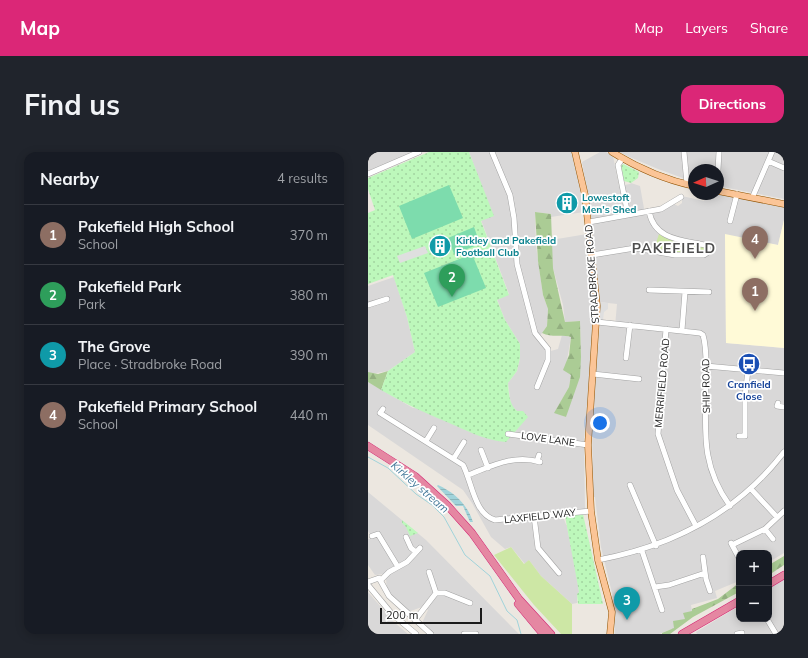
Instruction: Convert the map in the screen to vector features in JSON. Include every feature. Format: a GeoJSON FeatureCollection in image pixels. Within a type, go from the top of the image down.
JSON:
{"type":"FeatureCollection","features":[{"type":"Feature","properties":{"kind":"highway"},"geometry":{"type":"LineString","coordinates":[[368,446],[415,476],[435,493],[472,533],[515,594],[552,634]]}},
{"type":"Feature","properties":{"kind":"highway"},"geometry":{"type":"LineString","coordinates":[[456,515],[523,611],[543,634]]}},
{"type":"Feature","properties":{"kind":"highway"},"geometry":{"type":"LineString","coordinates":[[772,582],[784,575]]}},
{"type":"Feature","properties":{"kind":"highway"},"geometry":{"type":"LineString","coordinates":[[682,634],[736,603]]}},
{"type":"Feature","properties":{"kind":"main road","name":"STRADBROKE ROAD"},"geometry":{"type":"LineString","coordinates":[[575,152],[589,222],[597,322],[588,445],[591,511],[598,560],[612,612],[610,634]]}},
{"type":"Feature","properties":{"kind":"main road"},"geometry":{"type":"LineString","coordinates":[[612,152],[622,159],[688,184]]}},
{"type":"Feature","properties":{"kind":"main road"},"geometry":{"type":"LineString","coordinates":[[724,192],[752,196],[784,204]]}},
{"type":"Feature","properties":{"kind":"street"},"geometry":{"type":"LineString","coordinates":[[368,174],[419,152]]}},
{"type":"Feature","properties":{"kind":"street"},"geometry":{"type":"LineString","coordinates":[[492,152],[510,195],[514,218],[517,264],[535,333],[548,349],[548,360],[538,380],[537,387]]}},
{"type":"Feature","properties":{"kind":"street"},"geometry":{"type":"LineString","coordinates":[[684,152],[688,171]]}},
{"type":"Feature","properties":{"kind":"street"},"geometry":{"type":"LineString","coordinates":[[718,164],[719,152]]}},
{"type":"Feature","properties":{"kind":"street"},"geometry":{"type":"LineString","coordinates":[[752,196],[772,152]]}},
{"type":"Feature","properties":{"kind":"street"},"geometry":{"type":"LineString","coordinates":[[622,159],[618,165],[628,215]]}},
{"type":"Feature","properties":{"kind":"street"},"geometry":{"type":"LineString","coordinates":[[768,161],[784,168]]}},
{"type":"Feature","properties":{"kind":"street"},"geometry":{"type":"LineString","coordinates":[[730,221],[737,194]]}},
{"type":"Feature","properties":{"kind":"street"},"geometry":{"type":"LineString","coordinates":[[589,222],[649,211],[667,206],[681,197]]}},
{"type":"Feature","properties":{"kind":"street"},"geometry":{"type":"LineString","coordinates":[[592,255],[635,248],[675,255],[704,255],[708,251],[708,248],[705,245],[662,234],[653,224],[649,211]]}},
{"type":"Feature","properties":{"kind":"street"},"geometry":{"type":"LineString","coordinates":[[649,290],[709,292]]}},
{"type":"Feature","properties":{"kind":"street"},"geometry":{"type":"LineString","coordinates":[[682,330],[685,292]]}},
{"type":"Feature","properties":{"kind":"street"},"geometry":{"type":"LineString","coordinates":[[368,305],[384,301]]}},
{"type":"Feature","properties":{"kind":"street","name":"SHIP ROAD"},"geometry":{"type":"LineString","coordinates":[[597,322],[666,328],[700,333],[703,335],[706,366],[707,458],[716,484],[730,506]]}},
{"type":"Feature","properties":{"kind":"street"},"geometry":{"type":"LineString","coordinates":[[626,358],[630,325]]}},
{"type":"Feature","properties":{"kind":"street","name":"MERRIFIELD ROAD"},"geometry":{"type":"LineString","coordinates":[[666,328],[658,434],[677,490],[696,526]]}},
{"type":"Feature","properties":{"kind":"street"},"geometry":{"type":"LineString","coordinates":[[706,366],[784,373]]}},
{"type":"Feature","properties":{"kind":"street"},"geometry":{"type":"LineString","coordinates":[[744,436],[745,396],[748,370]]}},
{"type":"Feature","properties":{"kind":"street"},"geometry":{"type":"LineString","coordinates":[[593,374],[639,378]]}},
{"type":"Feature","properties":{"kind":"street"},"geometry":{"type":"LineString","coordinates":[[777,406],[784,407]]}},
{"type":"Feature","properties":{"kind":"street","name":"LAXFIELD WAY"},"geometry":{"type":"LineString","coordinates":[[380,413],[463,465],[479,507],[490,519],[495,520],[591,511]]}},
{"type":"Feature","properties":{"kind":"street"},"geometry":{"type":"LineString","coordinates":[[426,441],[434,428]]}},
{"type":"Feature","properties":{"kind":"street","name":"LOVE LANE"},"geometry":{"type":"LineString","coordinates":[[508,434],[588,445]]}},
{"type":"Feature","properties":{"kind":"street"},"geometry":{"type":"LineString","coordinates":[[454,458],[464,442]]}},
{"type":"Feature","properties":{"kind":"street"},"geometry":{"type":"LineString","coordinates":[[481,450],[488,468]]}},
{"type":"Feature","properties":{"kind":"street"},"geometry":{"type":"LineString","coordinates":[[598,560],[642,551],[656,546],[696,526],[730,506],[751,489],[771,469],[784,452]]}},
{"type":"Feature","properties":{"kind":"street"},"geometry":{"type":"LineString","coordinates":[[468,475],[514,459],[538,459]]}},
{"type":"Feature","properties":{"kind":"street"},"geometry":{"type":"LineString","coordinates":[[630,485],[656,546]]}},
{"type":"Feature","properties":{"kind":"street"},"geometry":{"type":"LineString","coordinates":[[751,489],[777,518]]}},
{"type":"Feature","properties":{"kind":"street"},"geometry":{"type":"LineString","coordinates":[[736,555],[731,544],[765,529],[784,511]]}},
{"type":"Feature","properties":{"kind":"street"},"geometry":{"type":"LineString","coordinates":[[534,516],[538,548],[559,573]]}},
{"type":"Feature","properties":{"kind":"street"},"geometry":{"type":"LineString","coordinates":[[765,529],[772,539]]}},
{"type":"Feature","properties":{"kind":"street"},"geometry":{"type":"LineString","coordinates":[[372,536],[380,533],[398,567]]}},
{"type":"Feature","properties":{"kind":"street"},"geometry":{"type":"LineString","coordinates":[[381,580],[389,572],[408,562],[418,550],[411,548],[406,537]]}},
{"type":"Feature","properties":{"kind":"street"},"geometry":{"type":"LineString","coordinates":[[642,551],[661,609]]}},
{"type":"Feature","properties":{"kind":"street"},"geometry":{"type":"LineString","coordinates":[[702,559],[711,590]]}},
{"type":"Feature","properties":{"kind":"street"},"geometry":{"type":"LineString","coordinates":[[655,587],[669,585],[705,573]]}},
{"type":"Feature","properties":{"kind":"street"},"geometry":{"type":"LineString","coordinates":[[432,575],[436,593]]}},
{"type":"Feature","properties":{"kind":"street"},"geometry":{"type":"LineString","coordinates":[[368,582],[376,578],[381,580],[389,596],[431,634]]}},
{"type":"Feature","properties":{"kind":"street"},"geometry":{"type":"LineString","coordinates":[[368,585],[392,614],[416,634]]}},
{"type":"Feature","properties":{"kind":"street"},"geometry":{"type":"LineString","coordinates":[[415,620],[436,593]]}},
{"type":"Feature","properties":{"kind":"street"},"geometry":{"type":"LineString","coordinates":[[436,593],[445,594],[466,604]]}},
{"type":"Feature","properties":{"kind":"street"},"geometry":{"type":"LineString","coordinates":[[771,622],[776,634]]}},
{"type":"Feature","properties":{"kind":"street"},"geometry":{"type":"LineString","coordinates":[[464,634],[476,634]]}},
{"type":"Feature","properties":{"kind":"shaded area"},"geometry":{"type":"Polygon","coordinates":[[[368,152],[413,152],[368,171],[368,152]]]}},
{"type":"Feature","properties":{"kind":"shaded area"},"geometry":{"type":"Polygon","coordinates":[[[469,152],[572,152],[575,163],[584,212],[551,217],[551,214],[535,212],[536,246],[543,295],[548,309],[547,326],[537,340],[544,346],[547,352],[558,349],[562,335],[571,337],[567,360],[571,375],[569,387],[555,412],[566,417],[581,357],[580,321],[565,322],[563,305],[553,268],[551,240],[587,234],[594,320],[584,441],[585,509],[561,512],[567,527],[576,571],[579,592],[577,594],[577,603],[572,604],[541,576],[529,560],[525,564],[511,547],[505,549],[491,537],[463,490],[368,425],[368,382],[413,408],[517,411],[511,406],[508,383],[517,371],[520,358],[520,344],[505,320],[497,299],[509,294],[481,220],[493,216],[469,152]]]}},
{"type":"Feature","properties":{"kind":"shaded area"},"geometry":{"type":"Polygon","coordinates":[[[600,152],[606,152],[613,156],[619,186],[631,183],[640,186],[645,214],[674,204],[678,206],[682,203],[682,196],[688,197],[688,200],[704,201],[724,200],[724,195],[784,207],[784,220],[778,245],[725,235],[726,343],[784,348],[784,553],[772,560],[772,550],[736,550],[736,582],[715,591],[717,598],[691,605],[692,611],[686,619],[674,628],[659,634],[615,634],[612,593],[601,547],[595,497],[593,497],[592,418],[600,324],[615,326],[617,304],[599,302],[590,210],[582,162],[600,152]]]}},
{"type":"Feature","properties":{"kind":"shaded area"},"geometry":{"type":"Polygon","coordinates":[[[618,152],[784,152],[784,199],[724,187],[724,164],[688,164],[688,180],[618,152]]]}},
{"type":"Feature","properties":{"kind":"shaded area"},"geometry":{"type":"Polygon","coordinates":[[[784,220],[784,348],[726,343],[725,234],[778,245],[784,220]]]}},
{"type":"Feature","properties":{"kind":"shaded area"},"geometry":{"type":"Polygon","coordinates":[[[425,246],[428,253],[400,263],[397,256],[425,246]]]}},
{"type":"Feature","properties":{"kind":"shaded area"},"geometry":{"type":"Polygon","coordinates":[[[394,277],[407,317],[415,352],[388,371],[371,374],[368,372],[368,286],[394,277]]]}},
{"type":"Feature","properties":{"kind":"shaded area"},"geometry":{"type":"Polygon","coordinates":[[[599,302],[608,303],[608,309],[604,312],[603,320],[600,320],[599,302]]]}},
{"type":"Feature","properties":{"kind":"shaded area"},"geometry":{"type":"Polygon","coordinates":[[[368,492],[426,540],[519,634],[435,634],[422,623],[428,610],[422,607],[408,612],[387,590],[384,574],[375,575],[368,565],[368,539],[372,538],[368,531],[368,492]]]}},
{"type":"Feature","properties":{"kind":"shaded area"},"geometry":{"type":"Polygon","coordinates":[[[784,579],[784,634],[697,634],[696,632],[736,608],[736,622],[772,622],[772,586],[784,579]]]}},
{"type":"Feature","properties":{"kind":"shaded area"},"geometry":{"type":"Polygon","coordinates":[[[368,592],[394,622],[408,634],[368,634],[368,592]]]}},
{"type":"Feature","properties":{"kind":"green space"},"geometry":{"type":"Polygon","coordinates":[[[429,152],[469,152],[494,216],[481,221],[509,295],[497,300],[505,320],[520,344],[520,358],[517,371],[508,383],[509,395],[514,408],[517,411],[523,411],[528,417],[506,442],[493,440],[474,434],[418,409],[381,390],[388,371],[415,352],[407,317],[393,275],[368,284],[368,213],[375,210],[368,189],[368,178],[429,152]]]}},
{"type":"Feature","properties":{"kind":"green space"},"geometry":{"type":"Polygon","coordinates":[[[623,164],[639,172],[638,178],[631,183],[624,181],[621,166],[623,164]]]}},
{"type":"Feature","properties":{"kind":"green space"},"geometry":{"type":"Polygon","coordinates":[[[449,185],[463,218],[412,239],[399,206],[449,185]]]}},
{"type":"Feature","properties":{"kind":"green space"},"geometry":{"type":"Polygon","coordinates":[[[535,212],[551,214],[553,268],[565,322],[580,321],[580,377],[566,417],[554,413],[569,387],[571,375],[563,370],[569,355],[571,337],[542,333],[547,326],[548,309],[543,295],[538,261],[535,212]]]}},
{"type":"Feature","properties":{"kind":"green space"},"geometry":{"type":"Polygon","coordinates":[[[474,227],[480,244],[454,254],[448,238],[474,227]]]}},
{"type":"Feature","properties":{"kind":"green space"},"geometry":{"type":"Polygon","coordinates":[[[659,234],[666,238],[706,247],[706,253],[673,253],[654,249],[659,234]]]}},
{"type":"Feature","properties":{"kind":"green space"},"geometry":{"type":"Polygon","coordinates":[[[472,254],[486,288],[438,307],[424,273],[472,254]]]}},
{"type":"Feature","properties":{"kind":"green space"},"geometry":{"type":"Polygon","coordinates":[[[388,371],[381,390],[368,382],[368,372],[378,374],[388,371]]]}},
{"type":"Feature","properties":{"kind":"green space"},"geometry":{"type":"Polygon","coordinates":[[[583,514],[603,604],[578,604],[577,594],[579,592],[565,516],[583,514]]]}},
{"type":"Feature","properties":{"kind":"green space"},"geometry":{"type":"Polygon","coordinates":[[[402,520],[418,533],[410,536],[406,527],[402,523],[402,520]]]}},
{"type":"Feature","properties":{"kind":"green space"},"geometry":{"type":"Polygon","coordinates":[[[511,547],[524,564],[529,560],[541,576],[572,604],[572,634],[561,634],[534,605],[494,555],[511,547]]]}},
{"type":"Feature","properties":{"kind":"green space"},"geometry":{"type":"Polygon","coordinates":[[[784,556],[784,565],[772,573],[772,563],[784,556]]]}},
{"type":"Feature","properties":{"kind":"green space"},"geometry":{"type":"Polygon","coordinates":[[[736,585],[736,594],[693,617],[670,634],[662,634],[674,628],[673,621],[685,619],[683,613],[692,611],[692,609],[718,599],[736,585]]]}},
{"type":"Feature","properties":{"kind":"water"},"geometry":{"type":"Polygon","coordinates":[[[438,485],[455,495],[464,504],[473,522],[470,522],[463,506],[456,506],[437,486],[438,485]]]}},
{"type":"Feature","properties":{"kind":"waterway","name":"Kirkley stream"},"geometry":{"type":"LineString","coordinates":[[368,457],[388,468],[444,517],[465,555],[490,576],[507,611],[517,620],[521,634]]}},
{"type":"Feature","properties":{"kind":"place","name":"Lowestoft Men's Shed"},"geometry":{"type":"Point","coordinates":[567,203]}},
{"type":"Feature","properties":{"kind":"place","name":"Kirkley and Pakefield Football Club"},"geometry":{"type":"Point","coordinates":[440,246]}},
{"type":"Feature","properties":{"kind":"place","name":"Pakefield Primary School"},"geometry":{"type":"Point","coordinates":[755,259]}},
{"type":"Feature","properties":{"kind":"place","name":"Pakefield Park"},"geometry":{"type":"Point","coordinates":[452,297]}},
{"type":"Feature","properties":{"kind":"place","name":"Pakefield High School"},"geometry":{"type":"Point","coordinates":[755,311]}},
{"type":"Feature","properties":{"kind":"place","name":"Cranfield Close"},"geometry":{"type":"Point","coordinates":[749,364]}},
{"type":"Feature","properties":{"kind":"place","name":"The Grove"},"geometry":{"type":"Point","coordinates":[627,620]}},
{"type":"Feature","properties":{"kind":"district","name":"PAKEFIELD"},"geometry":{"type":"Point","coordinates":[674,248]}}]}
